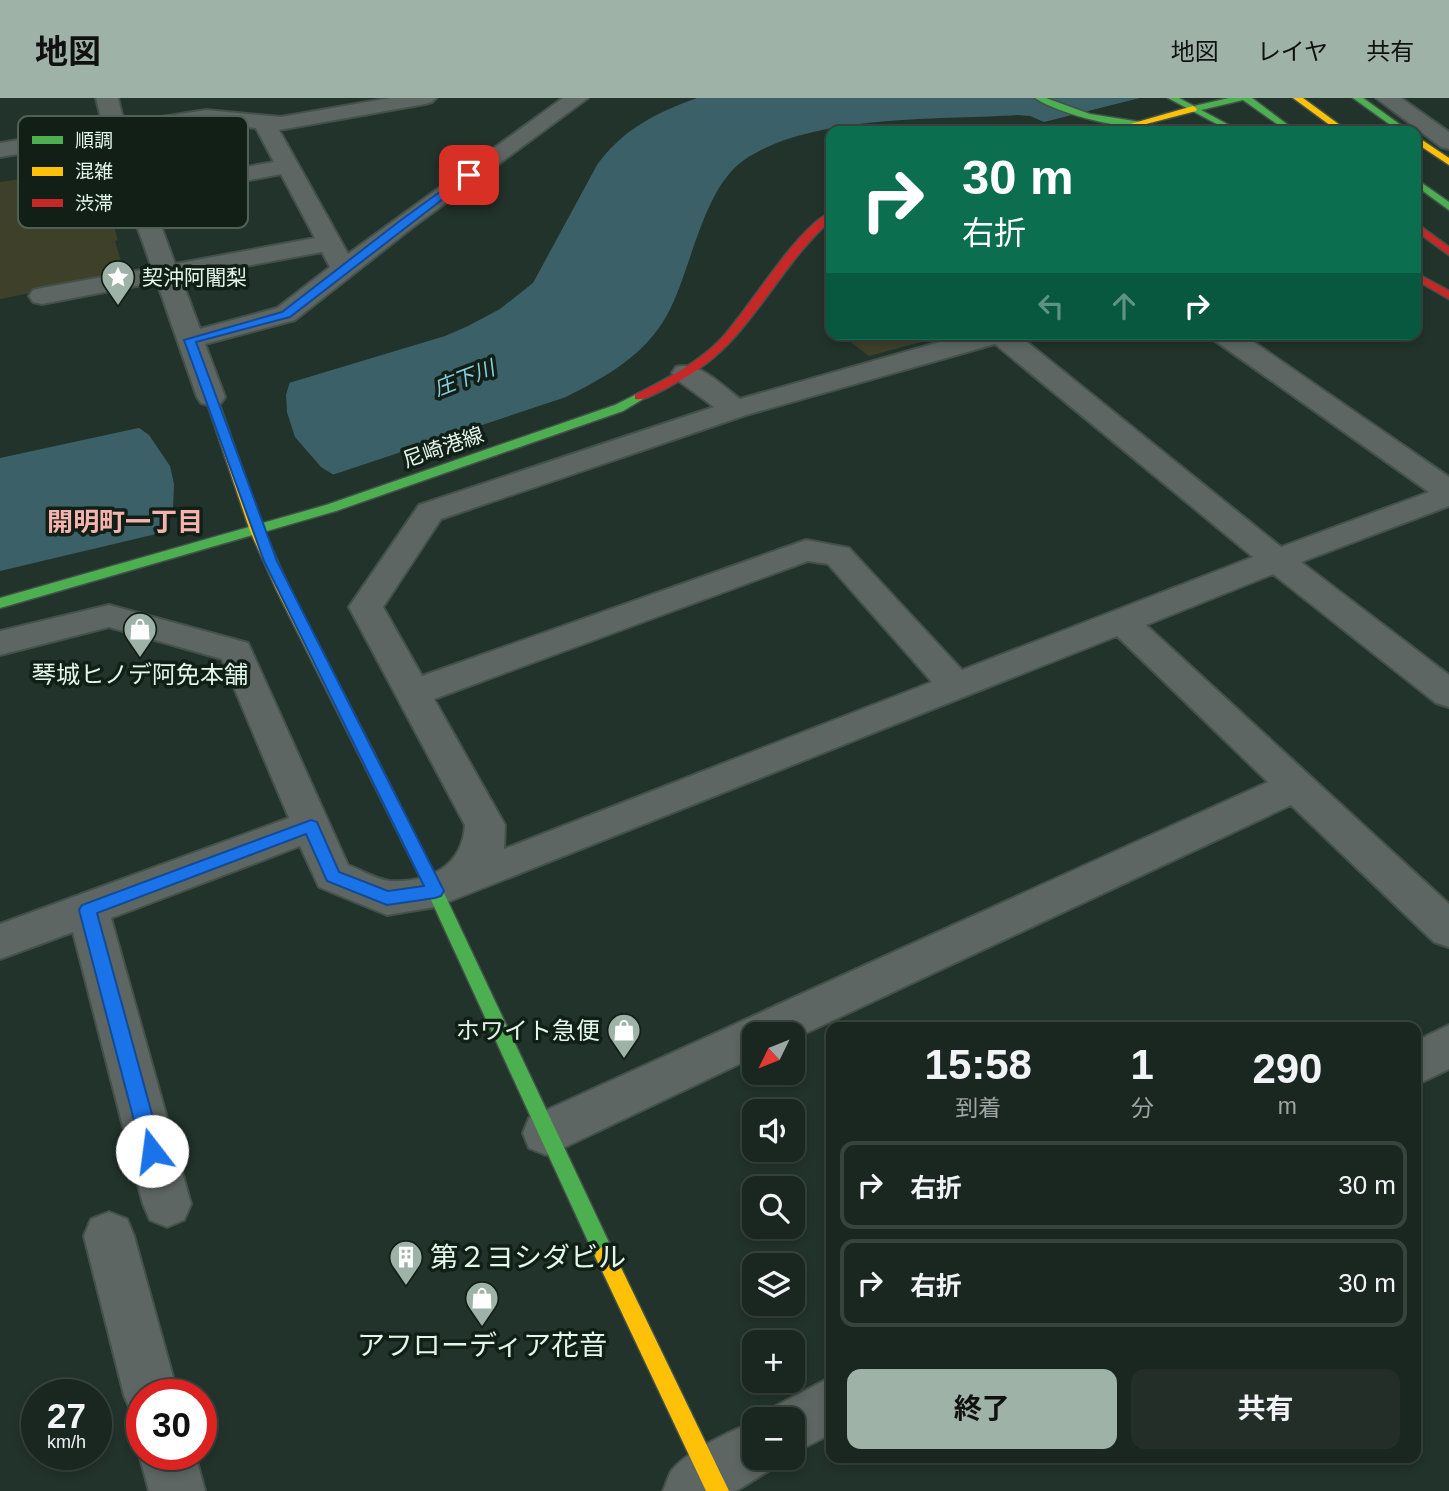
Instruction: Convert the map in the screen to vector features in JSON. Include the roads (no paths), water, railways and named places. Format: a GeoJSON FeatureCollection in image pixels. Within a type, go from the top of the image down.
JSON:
{"type":"FeatureCollection","features":[{"type":"Feature","properties":{"kind":"main road"},"geometry":{"type":"LineString","coordinates":[[1039,98],[1092,120],[1143,123]]}},
{"type":"Feature","properties":{"kind":"main road"},"geometry":{"type":"LineString","coordinates":[[1172,98],[1189,104],[1227,126]]}},
{"type":"Feature","properties":{"kind":"main road"},"geometry":{"type":"LineString","coordinates":[[1131,126],[1189,104],[1240,98]]}},
{"type":"Feature","properties":{"kind":"main road"},"geometry":{"type":"LineString","coordinates":[[1246,98],[1285,126]]}},
{"type":"Feature","properties":{"kind":"main road"},"geometry":{"type":"LineString","coordinates":[[1297,98],[1337,126]]}},
{"type":"Feature","properties":{"kind":"main road"},"geometry":{"type":"LineString","coordinates":[[1357,98],[1398,126]]}},
{"type":"Feature","properties":{"kind":"main road"},"geometry":{"type":"LineString","coordinates":[[1110,104],[1149,126]]}},
{"type":"Feature","properties":{"kind":"main road"},"geometry":{"type":"LineString","coordinates":[[1421,142],[1449,162]]}},
{"type":"Feature","properties":{"kind":"main road"},"geometry":{"type":"LineString","coordinates":[[1421,187],[1449,207]]}},
{"type":"Feature","properties":{"kind":"main road","name":"尼崎港線"},"geometry":{"type":"LineString","coordinates":[[0,603],[331,508],[619,408],[686,373],[724,342],[809,232],[826,219]]}},
{"type":"Feature","properties":{"kind":"main road"},"geometry":{"type":"LineString","coordinates":[[1421,228],[1449,242]]}},
{"type":"Feature","properties":{"kind":"main road"},"geometry":{"type":"LineString","coordinates":[[1421,229],[1449,252]]}},
{"type":"Feature","properties":{"kind":"main road"},"geometry":{"type":"LineString","coordinates":[[1421,279],[1449,296]]}},
{"type":"Feature","properties":{"kind":"main road"},"geometry":{"type":"LineString","coordinates":[[211,397],[257,531],[306,638],[445,887],[546,1133],[718,1476]]}},
{"type":"Feature","properties":{"kind":"street"},"geometry":{"type":"LineString","coordinates":[[107,98],[111,116]]}},
{"type":"Feature","properties":{"kind":"street"},"geometry":{"type":"LineString","coordinates":[[248,120],[281,124],[425,98]]}},
{"type":"Feature","properties":{"kind":"street"},"geometry":{"type":"LineString","coordinates":[[189,340],[286,314],[343,269],[577,98]]}},
{"type":"Feature","properties":{"kind":"street"},"geometry":{"type":"LineString","coordinates":[[1387,98],[1449,142]]}},
{"type":"Feature","properties":{"kind":"street"},"geometry":{"type":"LineString","coordinates":[[264,122],[343,269]]}},
{"type":"Feature","properties":{"kind":"street"},"geometry":{"type":"LineString","coordinates":[[0,150],[18,147]]}},
{"type":"Feature","properties":{"kind":"street"},"geometry":{"type":"LineString","coordinates":[[248,173],[288,166]]}},
{"type":"Feature","properties":{"kind":"street"},"geometry":{"type":"LineString","coordinates":[[150,228],[211,397]]}},
{"type":"Feature","properties":{"kind":"street"},"geometry":{"type":"LineString","coordinates":[[42,296],[329,243]]}},
{"type":"Feature","properties":{"kind":"street"},"geometry":{"type":"LineString","coordinates":[[445,887],[484,848],[485,825],[366,607],[430,512],[736,410],[978,340]]}},
{"type":"Feature","properties":{"kind":"street"},"geometry":{"type":"LineString","coordinates":[[1006,340],[1277,560],[1449,694]]}},
{"type":"Feature","properties":{"kind":"street"},"geometry":{"type":"LineString","coordinates":[[1232,340],[1449,493]]}},
{"type":"Feature","properties":{"kind":"street"},"geometry":{"type":"LineString","coordinates":[[686,373],[736,410]]}},
{"type":"Feature","properties":{"kind":"street"},"geometry":{"type":"LineString","coordinates":[[0,643],[108,616],[236,651],[333,876],[387,898],[445,887],[1449,493]]}},
{"type":"Feature","properties":{"kind":"street"},"geometry":{"type":"LineString","coordinates":[[412,693],[806,550],[838,555],[956,686]]}},
{"type":"Feature","properties":{"kind":"street"},"geometry":{"type":"LineString","coordinates":[[1121,621],[1449,930]]}},
{"type":"Feature","properties":{"kind":"street"},"geometry":{"type":"LineString","coordinates":[[785,1022],[1296,786]]}},
{"type":"Feature","properties":{"kind":"street"},"geometry":{"type":"LineString","coordinates":[[0,943],[311,826]]}},
{"type":"Feature","properties":{"kind":"street"},"geometry":{"type":"LineString","coordinates":[[88,910],[167,1204]]}},
{"type":"Feature","properties":{"kind":"street"},"geometry":{"type":"LineString","coordinates":[[546,1133],[742,1042]]}},
{"type":"Feature","properties":{"kind":"street"},"geometry":{"type":"LineString","coordinates":[[1421,1062],[1449,1045]]}},
{"type":"Feature","properties":{"kind":"street"},"geometry":{"type":"LineString","coordinates":[[109,1236],[147,1379]]}},
{"type":"Feature","properties":{"kind":"street"},"geometry":{"type":"LineString","coordinates":[[805,1419],[826,1407]]}},
{"type":"Feature","properties":{"kind":"street"},"geometry":{"type":"LineString","coordinates":[[171,1470],[177,1491]]}},
{"type":"Feature","properties":{"kind":"water","name":"庄下川"},"geometry":{"type":"Polygon","coordinates":[[[697,98],[1140,98],[1044,122],[1030,116],[1018,115],[826,126],[826,130],[772,145],[744,160],[718,190],[675,297],[658,329],[636,353],[596,381],[566,397],[152,535],[0,571],[0,458],[143,427],[445,336],[468,326],[500,309],[533,283],[597,165],[629,132],[668,109],[697,98]]]}},
{"type":"Feature","properties":{"kind":"place","name":"契沖阿闍梨"},"geometry":{"type":"Point","coordinates":[118,307]}},
{"type":"Feature","properties":{"kind":"place","name":"琴城ヒノデ阿免本舗"},"geometry":{"type":"Point","coordinates":[140,659]}},
{"type":"Feature","properties":{"kind":"place","name":"ホワイト急便"},"geometry":{"type":"Point","coordinates":[624,1060]}},
{"type":"Feature","properties":{"kind":"place","name":"第２ヨシダビル"},"geometry":{"type":"Point","coordinates":[406,1287]}},
{"type":"Feature","properties":{"kind":"place","name":"アフローディア花音"},"geometry":{"type":"Point","coordinates":[482,1328]}},
{"type":"Feature","properties":{"kind":"district","name":"開明町一丁目"},"geometry":{"type":"Point","coordinates":[125,522]}}]}
